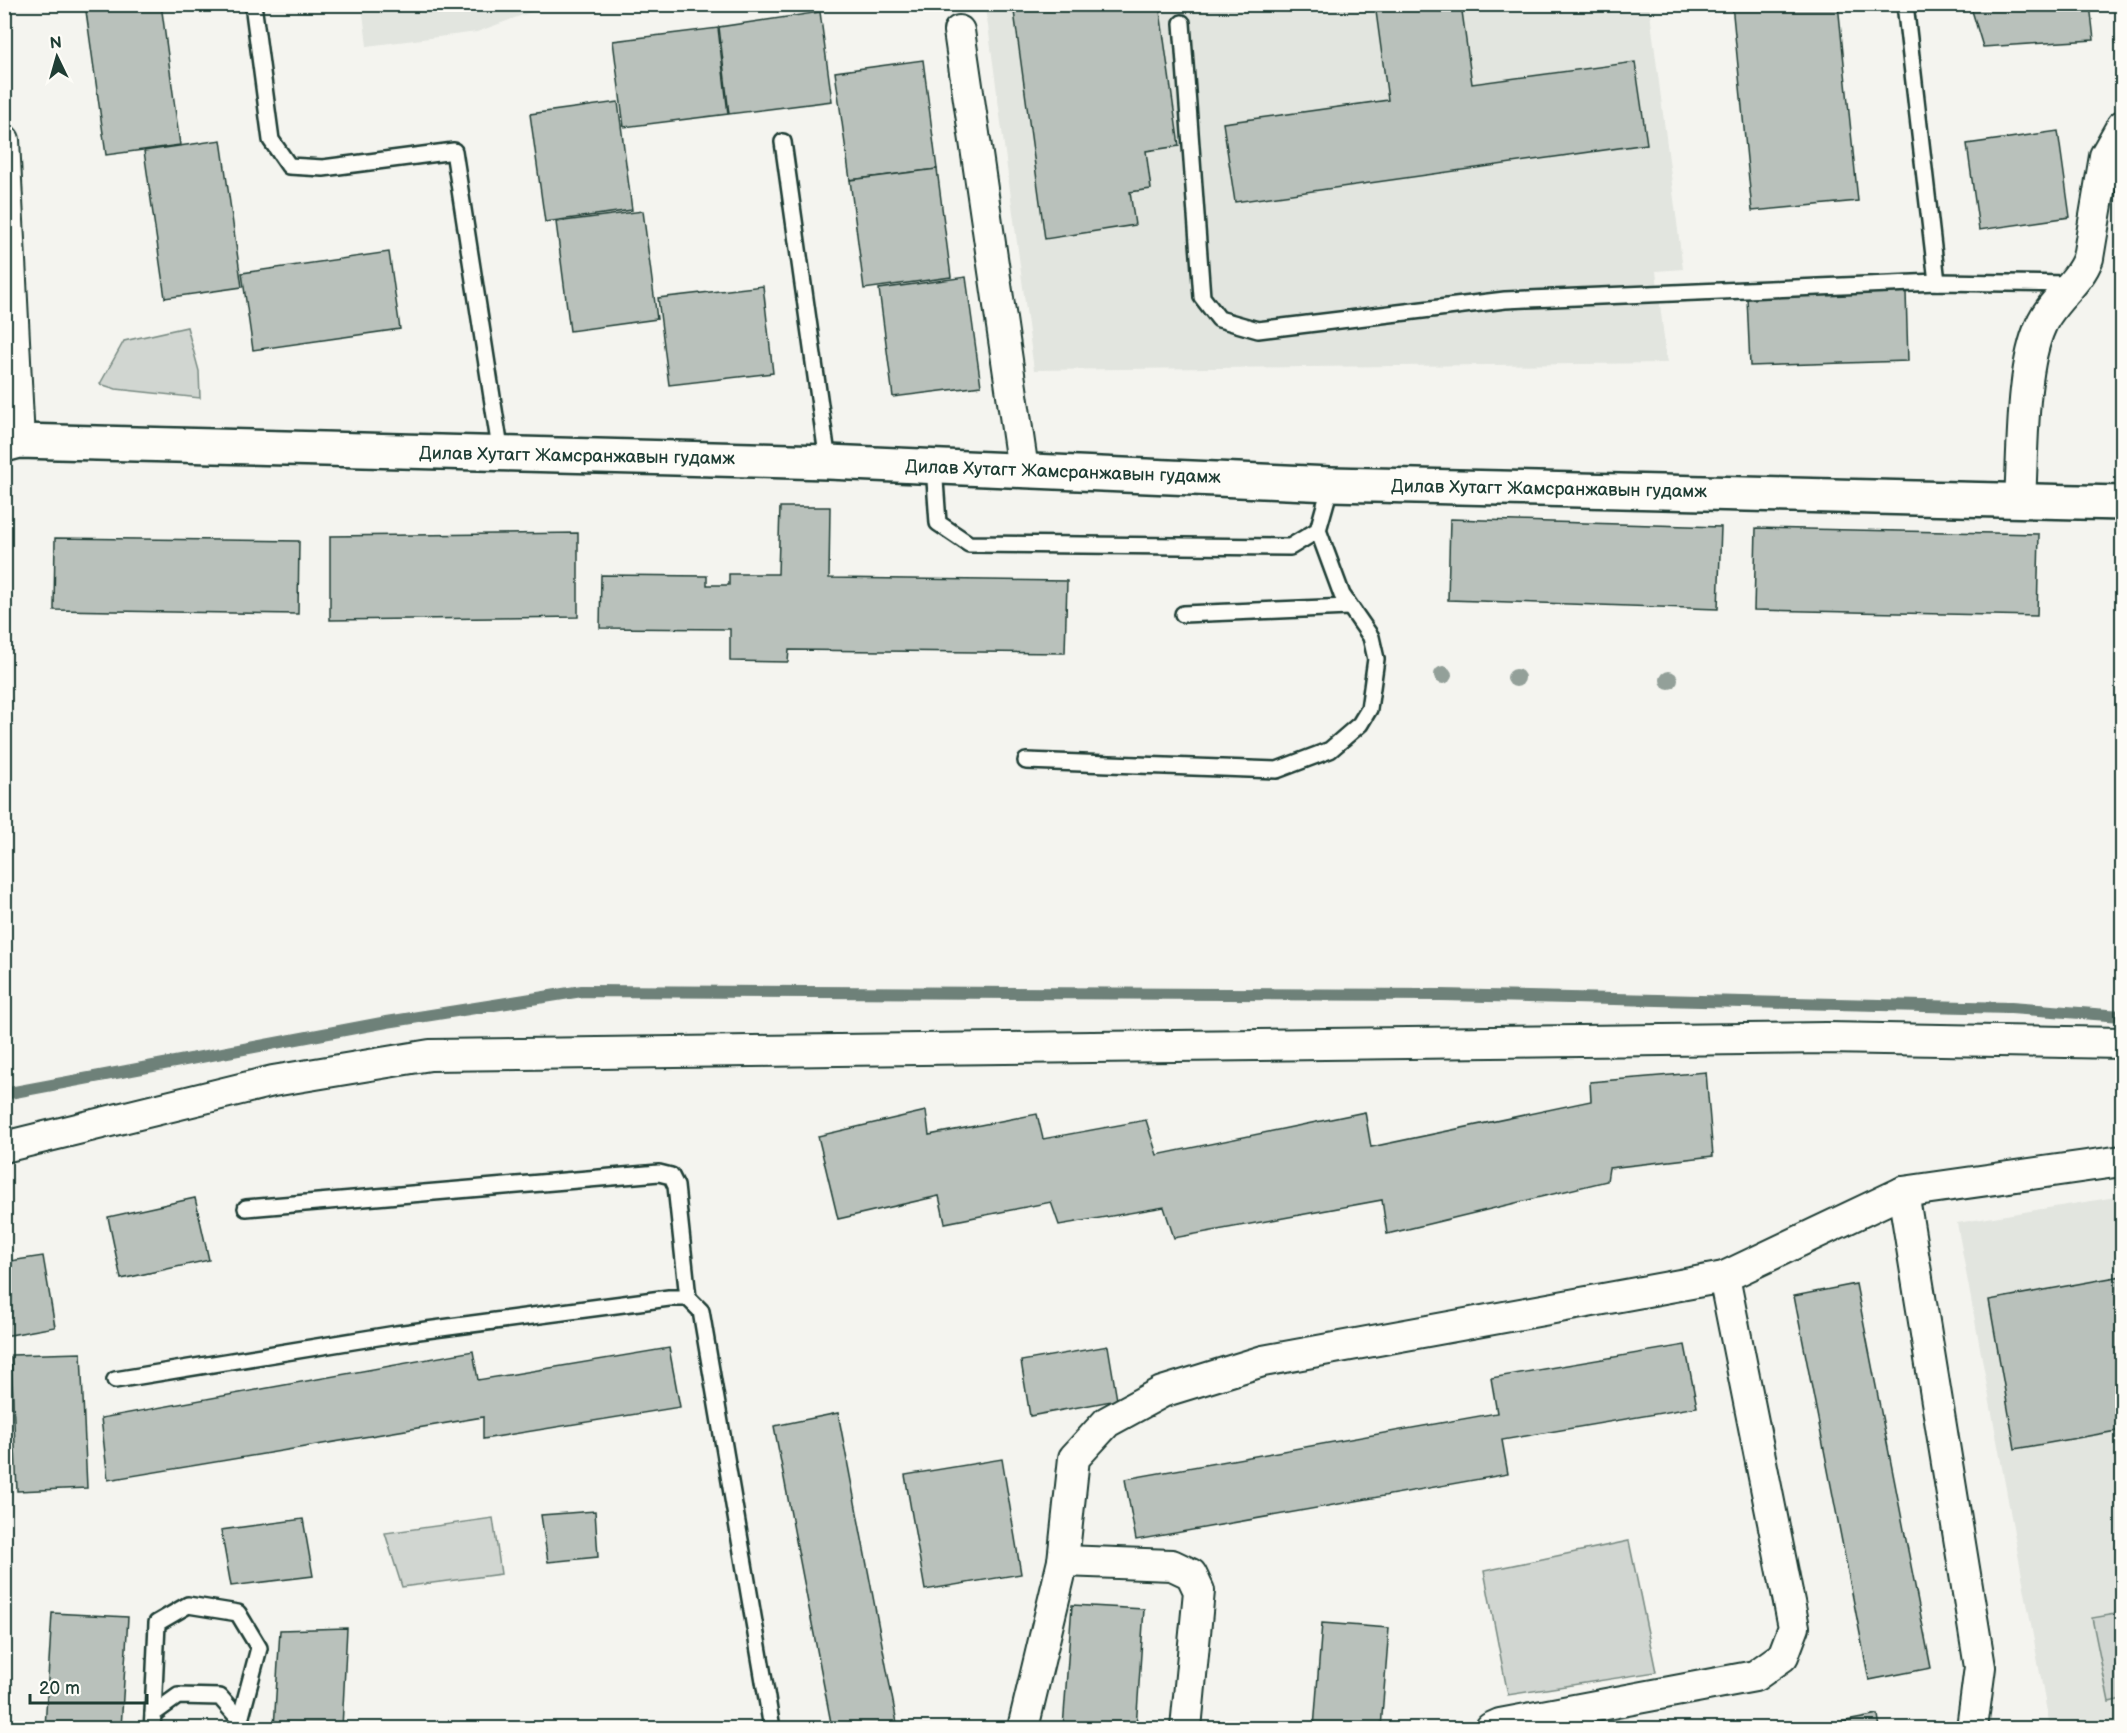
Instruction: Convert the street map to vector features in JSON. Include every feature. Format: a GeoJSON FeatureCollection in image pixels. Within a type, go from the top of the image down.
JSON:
{"type":"FeatureCollection","features":[{"type":"Feature","properties":{"kind":"main road","name":"Дилав Хутагт Жамсранжавын гудамж"},"geometry":{"type":"LineString","coordinates":[[12,443],[828,462],[1331,484],[2122,503]]}},
{"type":"Feature","properties":{"kind":"street"},"geometry":{"type":"LineString","coordinates":[[959,31],[1023,470]]}},
{"type":"Feature","properties":{"kind":"street"},"geometry":{"type":"LineString","coordinates":[[2020,501],[2031,351],[2042,322],[2084,269],[2088,258],[2105,156],[2122,126]]}},
{"type":"Feature","properties":{"kind":"street"},"geometry":{"type":"LineString","coordinates":[[4,140],[12,443]]}},
{"type":"Feature","properties":{"kind":"street"},"geometry":{"type":"LineString","coordinates":[[4,1147],[273,1081],[430,1055],[1826,1038],[2122,1043]]}},
{"type":"Feature","properties":{"kind":"street"},"geometry":{"type":"LineString","coordinates":[[1023,1728],[1063,1561],[1074,1458],[1107,1422],[1162,1392],[1263,1361],[1724,1277],[1903,1192],[2122,1161]]}},
{"type":"Feature","properties":{"kind":"street"},"geometry":{"type":"LineString","coordinates":[[1903,1192],[1980,1667],[1972,1728]]}},
{"type":"Feature","properties":{"kind":"street"},"geometry":{"type":"LineString","coordinates":[[1491,1728],[1500,1724],[1755,1676],[1782,1656],[1794,1627],[1724,1277]]}},
{"type":"Feature","properties":{"kind":"street"},"geometry":{"type":"LineString","coordinates":[[1063,1561],[1172,1565],[1191,1574],[1199,1591],[1186,1728]]}},
{"type":"Feature","properties":{"kind":"lane"},"geometry":{"type":"LineString","coordinates":[[253,4],[271,140],[289,166],[323,168],[454,151],[501,455]]}},
{"type":"Feature","properties":{"kind":"lane"},"geometry":{"type":"LineString","coordinates":[[1905,4],[1937,282]]}},
{"type":"Feature","properties":{"kind":"lane"},"geometry":{"type":"LineString","coordinates":[[1182,23],[1202,297],[1219,319],[1258,330],[1505,300],[1937,282],[2070,284]]}},
{"type":"Feature","properties":{"kind":"lane"},"geometry":{"type":"LineString","coordinates":[[783,142],[828,462]]}},
{"type":"Feature","properties":{"kind":"lane"},"geometry":{"type":"LineString","coordinates":[[933,466],[938,523],[969,544],[1290,547],[1318,530]]}},
{"type":"Feature","properties":{"kind":"lane"},"geometry":{"type":"LineString","coordinates":[[1026,761],[1277,770],[1330,750],[1360,724],[1369,709],[1376,659],[1371,637],[1349,607],[1318,530],[1331,484]]}},
{"type":"Feature","properties":{"kind":"lane"},"geometry":{"type":"LineString","coordinates":[[1183,614],[1349,607]]}},
{"type":"Feature","properties":{"kind":"lane"},"geometry":{"type":"LineString","coordinates":[[246,1208],[659,1173],[671,1176],[676,1186],[688,1298],[701,1311],[772,1728]]}},
{"type":"Feature","properties":{"kind":"lane"},"geometry":{"type":"LineString","coordinates":[[115,1380],[396,1334],[669,1298],[688,1298]]}},
{"type":"Feature","properties":{"kind":"lane"},"geometry":{"type":"LineString","coordinates":[[152,1721],[157,1623],[188,1605],[238,1613],[259,1648],[240,1724]]}},
{"type":"Feature","properties":{"kind":"lane"},"geometry":{"type":"LineString","coordinates":[[152,1721],[178,1696],[219,1697],[240,1724]]}},
{"type":"Feature","properties":{"kind":"shaded area"},"geometry":{"type":"Polygon","coordinates":[[[362,4],[550,5],[477,32],[367,46],[362,4]]]}},
{"type":"Feature","properties":{"kind":"shaded area"},"geometry":{"type":"Polygon","coordinates":[[[983,5],[1649,5],[1683,269],[1656,271],[1667,363],[1034,370],[987,18],[983,5]]]}},
{"type":"Feature","properties":{"kind":"shaded area"},"geometry":{"type":"Polygon","coordinates":[[[187,327],[199,371],[200,398],[116,389],[100,384],[124,341],[187,327]]]}},
{"type":"Feature","properties":{"kind":"shaded area"},"geometry":{"type":"Polygon","coordinates":[[[2122,1196],[2122,1728],[2050,1728],[1957,1223],[2122,1196]]]}},
{"type":"Feature","properties":{"kind":"shaded area"},"geometry":{"type":"Polygon","coordinates":[[[493,1518],[501,1574],[402,1587],[385,1533],[493,1518]]]}},
{"type":"Feature","properties":{"kind":"shaded area"},"geometry":{"type":"Polygon","coordinates":[[[1629,1541],[1656,1672],[1508,1695],[1484,1571],[1629,1541]]]}},
{"type":"Feature","properties":{"kind":"shaded area"},"geometry":{"type":"Polygon","coordinates":[[[2122,1613],[2122,1699],[2109,1702],[2092,1618],[2122,1613]]]}},
{"type":"Feature","properties":{"kind":"building"},"geometry":{"type":"Polygon","coordinates":[[[85,4],[161,4],[180,145],[106,155],[85,4]]]}},
{"type":"Feature","properties":{"kind":"building"},"geometry":{"type":"Polygon","coordinates":[[[1013,4],[1159,4],[1179,146],[1146,151],[1151,189],[1130,192],[1135,225],[1045,239],[1013,4]]]}},
{"type":"Feature","properties":{"kind":"building"},"geometry":{"type":"Polygon","coordinates":[[[1375,4],[1461,4],[1472,84],[1635,62],[1647,144],[1235,202],[1223,123],[1388,100],[1375,4]]]}},
{"type":"Feature","properties":{"kind":"building"},"geometry":{"type":"Polygon","coordinates":[[[1732,4],[1838,4],[1858,201],[1752,211],[1732,4]]]}},
{"type":"Feature","properties":{"kind":"building"},"geometry":{"type":"Polygon","coordinates":[[[1970,4],[2090,4],[2094,40],[1983,47],[1970,4]]]}},
{"type":"Feature","properties":{"kind":"building"},"geometry":{"type":"Polygon","coordinates":[[[820,12],[832,101],[729,114],[719,27],[820,12]]]}},
{"type":"Feature","properties":{"kind":"building"},"geometry":{"type":"Polygon","coordinates":[[[718,28],[728,114],[624,127],[613,41],[718,28]]]}},
{"type":"Feature","properties":{"kind":"building"},"geometry":{"type":"Polygon","coordinates":[[[923,60],[937,169],[850,180],[835,72],[923,60]]]}},
{"type":"Feature","properties":{"kind":"building"},"geometry":{"type":"Polygon","coordinates":[[[618,102],[632,210],[545,222],[530,114],[618,102]]]}},
{"type":"Feature","properties":{"kind":"building"},"geometry":{"type":"Polygon","coordinates":[[[2058,131],[2070,217],[1979,230],[1967,144],[2058,131]]]}},
{"type":"Feature","properties":{"kind":"building"},"geometry":{"type":"Polygon","coordinates":[[[221,140],[242,287],[165,298],[144,151],[221,140]]]}},
{"type":"Feature","properties":{"kind":"building"},"geometry":{"type":"Polygon","coordinates":[[[937,169],[951,277],[864,289],[850,180],[937,169]]]}},
{"type":"Feature","properties":{"kind":"building"},"geometry":{"type":"Polygon","coordinates":[[[643,211],[657,319],[570,331],[556,222],[643,211]]]}},
{"type":"Feature","properties":{"kind":"building"},"geometry":{"type":"Polygon","coordinates":[[[389,252],[400,329],[253,350],[242,273],[389,252]]]}},
{"type":"Feature","properties":{"kind":"building"},"geometry":{"type":"Polygon","coordinates":[[[966,277],[981,386],[893,397],[879,289],[966,277]]]}},
{"type":"Feature","properties":{"kind":"building"},"geometry":{"type":"Polygon","coordinates":[[[763,286],[773,373],[669,385],[658,298],[763,286]]]}},
{"type":"Feature","properties":{"kind":"building"},"geometry":{"type":"Polygon","coordinates":[[[1906,292],[1908,361],[1750,366],[1747,297],[1906,292]]]}},
{"type":"Feature","properties":{"kind":"building"},"geometry":{"type":"Polygon","coordinates":[[[780,507],[830,507],[829,578],[1067,581],[1065,653],[789,650],[788,662],[730,661],[730,629],[600,628],[601,575],[707,576],[707,585],[729,585],[729,574],[778,574],[780,507]]]}},
{"type":"Feature","properties":{"kind":"building"},"geometry":{"type":"Polygon","coordinates":[[[1450,519],[1721,527],[1718,609],[1448,600],[1450,519]]]}},
{"type":"Feature","properties":{"kind":"building"},"geometry":{"type":"Polygon","coordinates":[[[1756,528],[2039,534],[2037,616],[1754,610],[1756,528]]]}},
{"type":"Feature","properties":{"kind":"building"},"geometry":{"type":"Polygon","coordinates":[[[578,533],[578,617],[330,620],[330,536],[578,533]]]}},
{"type":"Feature","properties":{"kind":"building"},"geometry":{"type":"Polygon","coordinates":[[[55,538],[299,541],[298,614],[54,610],[55,538]]]}},
{"type":"Feature","properties":{"kind":"building"},"geometry":{"type":"Polygon","coordinates":[[[1706,1072],[1713,1156],[1609,1168],[1607,1181],[1387,1234],[1382,1200],[1174,1238],[1164,1207],[1059,1225],[1051,1202],[945,1223],[939,1196],[838,1219],[818,1136],[926,1111],[929,1135],[1037,1114],[1043,1139],[1146,1120],[1157,1155],[1365,1112],[1371,1147],[1591,1101],[1590,1082],[1706,1072]]]}},
{"type":"Feature","properties":{"kind":"building"},"geometry":{"type":"Polygon","coordinates":[[[195,1198],[209,1260],[121,1279],[108,1217],[195,1198]]]}},
{"type":"Feature","properties":{"kind":"building"},"geometry":{"type":"Polygon","coordinates":[[[43,1256],[55,1327],[4,1336],[4,1262],[43,1256]]]}},
{"type":"Feature","properties":{"kind":"building"},"geometry":{"type":"Polygon","coordinates":[[[2122,1276],[2122,1430],[2015,1449],[1989,1300],[2122,1276]]]}},
{"type":"Feature","properties":{"kind":"building"},"geometry":{"type":"Polygon","coordinates":[[[1856,1284],[1931,1668],[1869,1680],[1794,1296],[1856,1284]]]}},
{"type":"Feature","properties":{"kind":"building"},"geometry":{"type":"Polygon","coordinates":[[[1685,1345],[1697,1407],[1502,1440],[1508,1474],[1136,1540],[1125,1479],[1497,1413],[1491,1378],[1685,1345]]]}},
{"type":"Feature","properties":{"kind":"building"},"geometry":{"type":"Polygon","coordinates":[[[1108,1346],[1117,1400],[1030,1416],[1021,1361],[1108,1346]]]}},
{"type":"Feature","properties":{"kind":"building"},"geometry":{"type":"Polygon","coordinates":[[[669,1348],[680,1407],[483,1439],[483,1417],[108,1480],[101,1418],[473,1351],[478,1380],[669,1348]]]}},
{"type":"Feature","properties":{"kind":"building"},"geometry":{"type":"Polygon","coordinates":[[[81,1353],[87,1488],[17,1491],[11,1355],[81,1353]]]}},
{"type":"Feature","properties":{"kind":"building"},"geometry":{"type":"Polygon","coordinates":[[[838,1413],[898,1728],[832,1728],[774,1426],[838,1413]]]}},
{"type":"Feature","properties":{"kind":"building"},"geometry":{"type":"Polygon","coordinates":[[[1002,1459],[1021,1574],[925,1590],[905,1475],[1002,1459]]]}},
{"type":"Feature","properties":{"kind":"building"},"geometry":{"type":"Polygon","coordinates":[[[595,1511],[598,1557],[548,1562],[541,1515],[595,1511]]]}},
{"type":"Feature","properties":{"kind":"building"},"geometry":{"type":"Polygon","coordinates":[[[303,1519],[313,1576],[231,1586],[221,1530],[303,1519]]]}},
{"type":"Feature","properties":{"kind":"building"},"geometry":{"type":"Polygon","coordinates":[[[1072,1605],[1144,1609],[1136,1728],[1063,1728],[1072,1605]]]}},
{"type":"Feature","properties":{"kind":"building"},"geometry":{"type":"Polygon","coordinates":[[[52,1613],[128,1617],[121,1728],[45,1728],[52,1613]]]}},
{"type":"Feature","properties":{"kind":"building"},"geometry":{"type":"Polygon","coordinates":[[[1322,1623],[1389,1628],[1381,1728],[1314,1728],[1322,1623]]]}},
{"type":"Feature","properties":{"kind":"building"},"geometry":{"type":"Polygon","coordinates":[[[347,1628],[342,1728],[274,1728],[280,1630],[347,1628]]]}},
{"type":"Feature","properties":{"kind":"building"},"geometry":{"type":"Polygon","coordinates":[[[1878,1715],[1880,1728],[1810,1728],[1878,1715]]]}},
{"type":"Feature","properties":{"kind":"waterway"},"geometry":{"type":"LineString","coordinates":[[4,1094],[387,1022],[582,991],[1441,995],[2011,1008],[2122,1016]]}}]}
